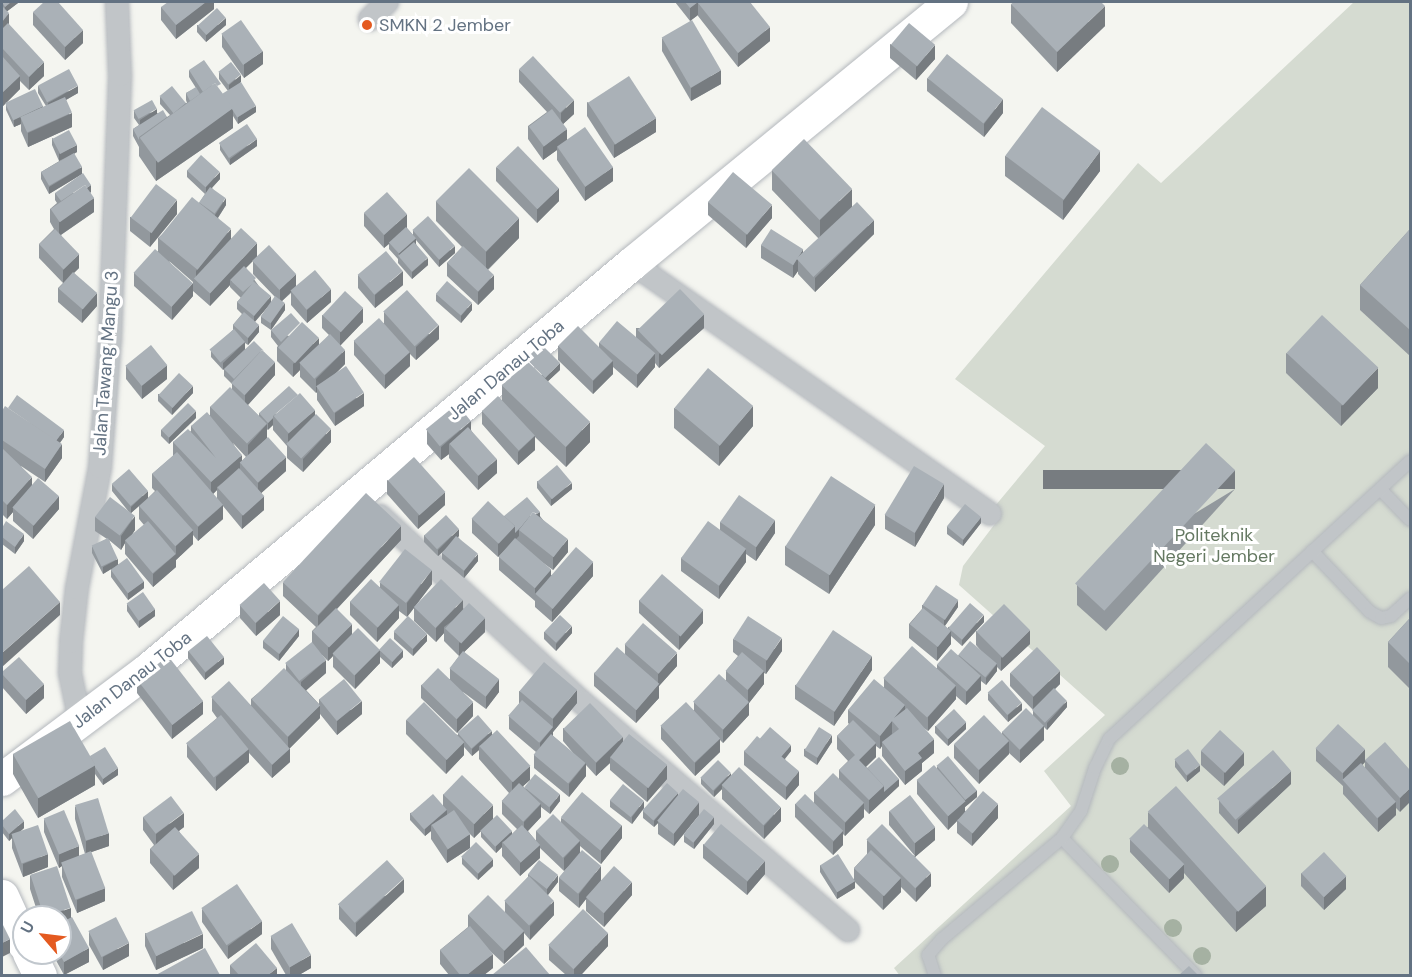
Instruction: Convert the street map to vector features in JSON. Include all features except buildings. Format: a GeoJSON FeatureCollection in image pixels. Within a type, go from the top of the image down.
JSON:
{"type":"FeatureCollection","features":[{"type":"Feature","properties":{"kind":"main road","name":"Jalan Danau Toba"},"geometry":{"type":"LineString","coordinates":[[2,779],[146,671],[632,263],[951,2]]}},
{"type":"Feature","properties":{"kind":"main road"},"geometry":{"type":"LineString","coordinates":[[2,896],[12,918]]}},
{"type":"Feature","properties":{"kind":"street","name":"Jalan Tawang Mangu 3"},"geometry":{"type":"LineString","coordinates":[[80,721],[70,673],[71,642],[77,588],[100,467],[110,338],[120,75],[117,2]]}},
{"type":"Feature","properties":{"kind":"street"},"geometry":{"type":"LineString","coordinates":[[370,19],[387,2]]}},
{"type":"Feature","properties":{"kind":"street"},"geometry":{"type":"LineString","coordinates":[[632,263],[990,514]]}},
{"type":"Feature","properties":{"kind":"street"},"geometry":{"type":"LineString","coordinates":[[357,495],[583,702],[848,930]]}},
{"type":"Feature","properties":{"kind":"lane"},"geometry":{"type":"LineString","coordinates":[[935,975],[928,955],[942,939],[1062,837],[1081,811],[1095,768],[1109,739],[1410,461]]}},
{"type":"Feature","properties":{"kind":"lane"},"geometry":{"type":"LineString","coordinates":[[1380,489],[1410,520]]}},
{"type":"Feature","properties":{"kind":"lane"},"geometry":{"type":"LineString","coordinates":[[1312,551],[1370,612],[1381,618],[1391,616],[1410,598]]}},
{"type":"Feature","properties":{"kind":"lane"},"geometry":{"type":"LineString","coordinates":[[1062,837],[1196,975]]}},
{"type":"Feature","properties":{"kind":"green space","name":"Politeknik Negeri Jember"},"geometry":{"type":"Polygon","coordinates":[[[1354,2],[1410,2],[1410,975],[900,976],[894,968],[1071,806],[1044,771],[1105,715],[959,585],[963,566],[997,521],[995,506],[1045,446],[955,379],[1138,163],[1161,183],[1354,2]]]}},
{"type":"Feature","properties":{"kind":"place","name":"SMKN 2 Jember"},"geometry":{"type":"Point","coordinates":[367,25]}}]}
